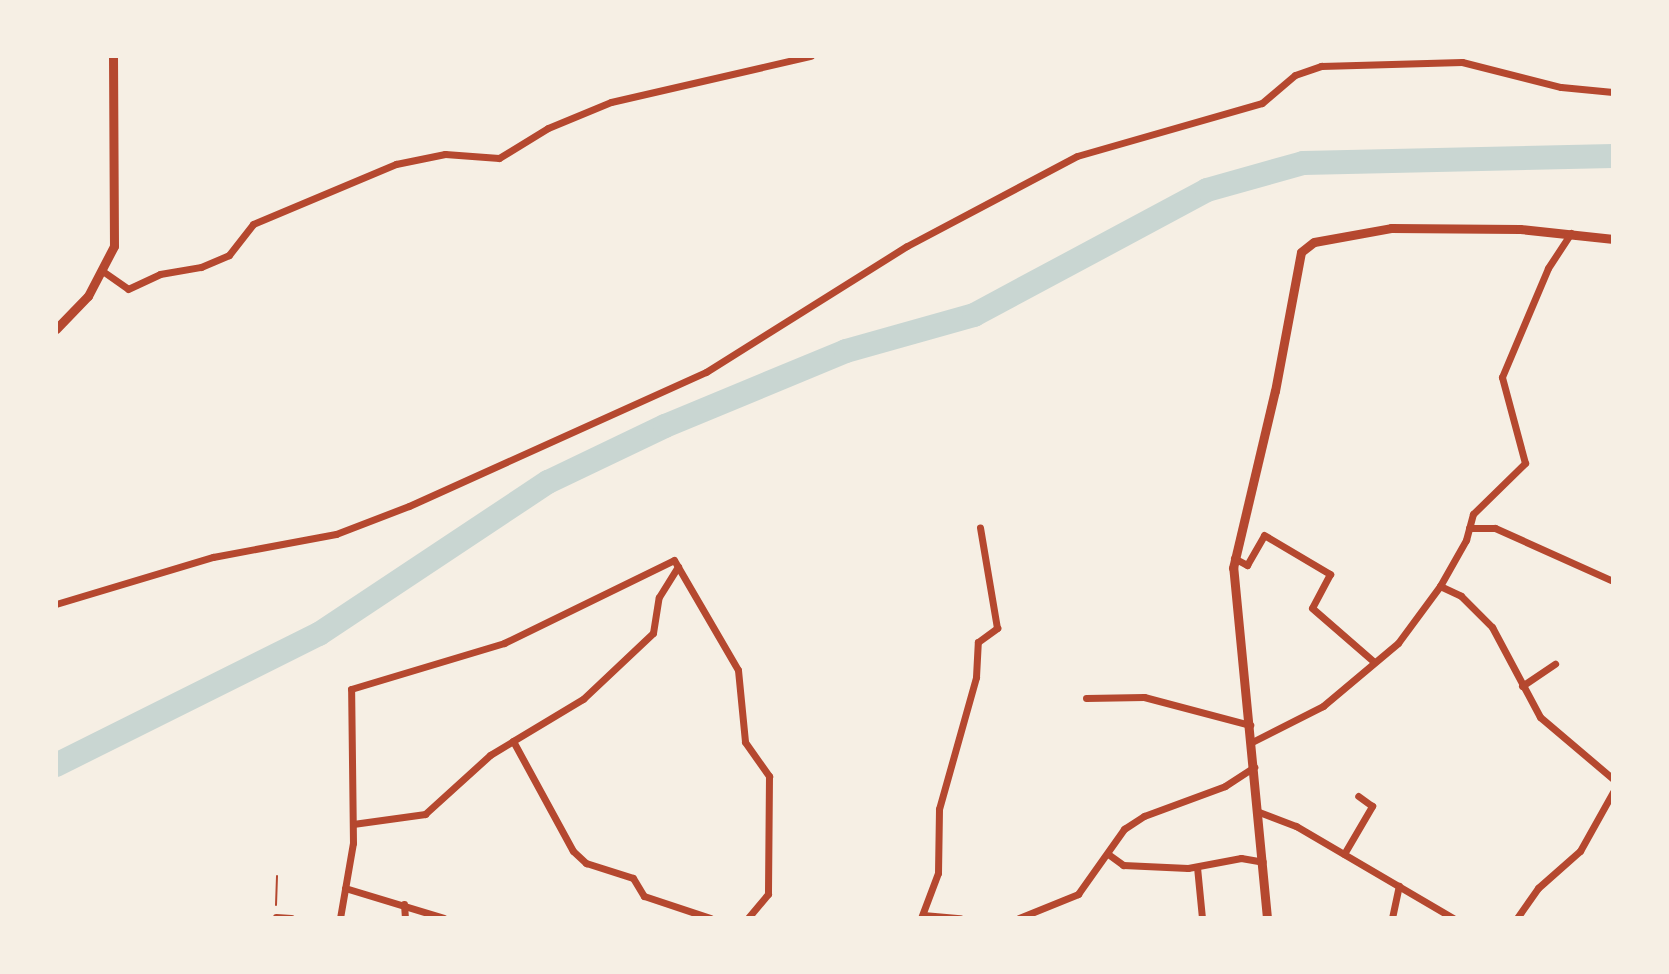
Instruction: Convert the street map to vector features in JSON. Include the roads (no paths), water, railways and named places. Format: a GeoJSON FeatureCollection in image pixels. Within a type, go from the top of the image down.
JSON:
{"type":"FeatureCollection","features":[{"type":"Feature","properties":{"kind":"street"},"geometry":{"type":"LineString","coordinates":[[56,329],[104,272],[118,219],[113,56]]}},
{"type":"Feature","properties":{"kind":"street"},"geometry":{"type":"LineString","coordinates":[[104,272],[128,289],[160,274],[201,267],[229,255],[253,224],[396,164],[445,154],[499,158],[548,128],[611,102],[811,56]]}},
{"type":"Feature","properties":{"kind":"street"},"geometry":{"type":"LineString","coordinates":[[56,604],[213,557],[336,534],[409,506],[706,372],[907,246],[1077,156],[1262,103],[1295,75],[1321,66],[1462,62],[1561,87],[1613,92]]}},
{"type":"Feature","properties":{"kind":"street"},"geometry":{"type":"LineString","coordinates":[[1267,918],[1234,558],[1275,391],[1298,258],[1305,247],[1391,228],[1571,233],[1613,239]]}},
{"type":"Feature","properties":{"kind":"street"},"geometry":{"type":"LineString","coordinates":[[1252,742],[1323,706],[1398,643],[1440,586],[1481,503],[1525,463],[1502,377],[1548,268],[1571,233]]}},
{"type":"Feature","properties":{"kind":"street"},"geometry":{"type":"LineString","coordinates":[[960,918],[922,916],[938,873],[939,809],[976,677],[978,642],[997,628],[980,527]]}},
{"type":"Feature","properties":{"kind":"street"},"geometry":{"type":"LineString","coordinates":[[1469,528],[1495,528],[1613,581]]}},
{"type":"Feature","properties":{"kind":"street"},"geometry":{"type":"LineString","coordinates":[[1234,558],[1247,565],[1264,535],[1330,574],[1312,608],[1373,661]]}},
{"type":"Feature","properties":{"kind":"street"},"geometry":{"type":"LineString","coordinates":[[340,918],[353,824],[351,689],[504,643],[674,560],[738,670],[745,742],[769,776],[768,894],[748,918]]}},
{"type":"Feature","properties":{"kind":"street"},"geometry":{"type":"LineString","coordinates":[[353,824],[425,814],[490,755],[583,699],[653,633],[659,597],[678,566]]}},
{"type":"Feature","properties":{"kind":"street"},"geometry":{"type":"LineString","coordinates":[[1440,586],[1461,596],[1492,627],[1540,717],[1568,746],[1613,778]]}},
{"type":"Feature","properties":{"kind":"street"},"geometry":{"type":"LineString","coordinates":[[1522,686],[1555,664]]}},
{"type":"Feature","properties":{"kind":"street"},"geometry":{"type":"LineString","coordinates":[[1086,698],[1144,697],[1250,725]]}},
{"type":"Feature","properties":{"kind":"street"},"geometry":{"type":"LineString","coordinates":[[513,741],[573,851],[586,863],[633,878],[644,896],[710,918]]}},
{"type":"Feature","properties":{"kind":"street"},"geometry":{"type":"LineString","coordinates":[[1019,918],[1078,894],[1124,829],[1144,816],[1225,786],[1255,767]]}},
{"type":"Feature","properties":{"kind":"street"},"geometry":{"type":"LineString","coordinates":[[1517,918],[1538,888],[1580,851],[1613,792]]}},
{"type":"Feature","properties":{"kind":"street"},"geometry":{"type":"LineString","coordinates":[[1344,854],[1372,806],[1358,796]]}},
{"type":"Feature","properties":{"kind":"street"},"geometry":{"type":"LineString","coordinates":[[1259,812],[1296,826],[1453,918]]}},
{"type":"Feature","properties":{"kind":"street"},"geometry":{"type":"LineString","coordinates":[[1108,854],[1123,865],[1197,867],[1241,858],[1263,862]]}},
{"type":"Feature","properties":{"kind":"street"},"geometry":{"type":"LineString","coordinates":[[1197,867],[1202,918]]}},
{"type":"Feature","properties":{"kind":"street"},"geometry":{"type":"LineString","coordinates":[[1392,918],[1399,886]]}},
{"type":"Feature","properties":{"kind":"street"},"geometry":{"type":"LineString","coordinates":[[345,888],[444,918]]}},
{"type":"Feature","properties":{"kind":"street"},"geometry":{"type":"LineString","coordinates":[[404,904],[405,918]]}},
{"type":"Feature","properties":{"kind":"street"},"geometry":{"type":"LineString","coordinates":[[276,917],[291,918]]}},
{"type":"Feature","properties":{"kind":"waterway"},"geometry":{"type":"LineString","coordinates":[[56,765],[319,634],[548,482],[665,426],[846,351],[974,315],[1207,190],[1303,163],[1613,156]]}}]}
